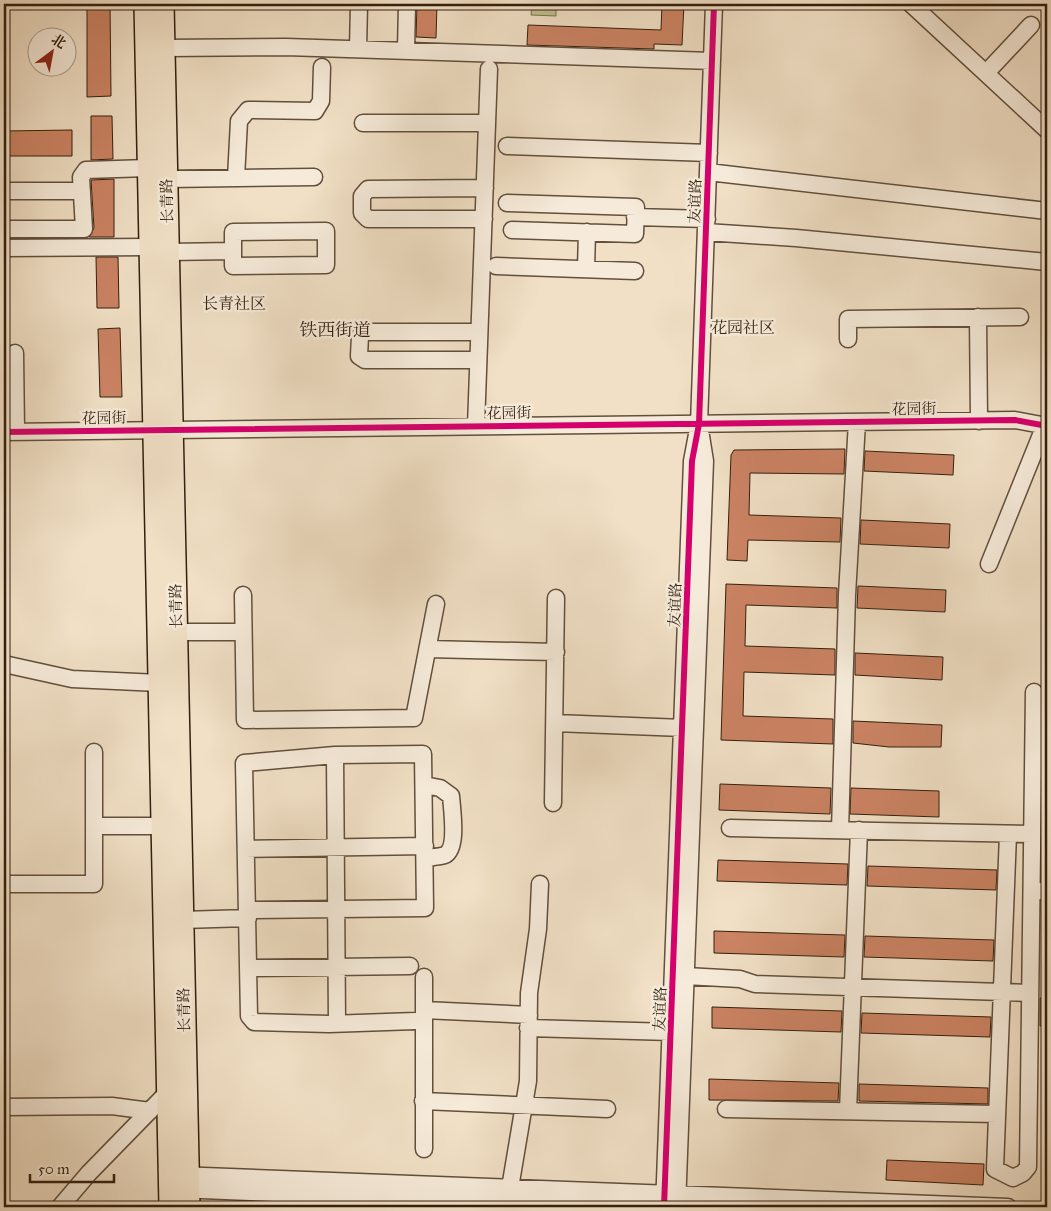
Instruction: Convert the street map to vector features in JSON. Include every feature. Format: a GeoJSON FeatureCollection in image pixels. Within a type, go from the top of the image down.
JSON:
{"type":"FeatureCollection","features":[{"type":"Feature","properties":{"kind":"main road","name":"长青路"},"geometry":{"type":"LineString","coordinates":[[145,4],[148,168],[159,250],[163,430],[159,683],[168,1092],[179,1190]]}},
{"type":"Feature","properties":{"kind":"main road","name":"长青路"},"geometry":{"type":"LineString","coordinates":[[159,250],[167,180],[163,4]]}},
{"type":"Feature","properties":{"kind":"main road","name":"长青路"},"geometry":{"type":"LineString","coordinates":[[163,430],[176,632],[182,920],[179,1190]]}},
{"type":"Feature","properties":{"kind":"street"},"geometry":{"type":"LineString","coordinates":[[358,49],[359,4]]}},
{"type":"Feature","properties":{"kind":"street"},"geometry":{"type":"LineString","coordinates":[[406,4],[406,50]]}},
{"type":"Feature","properties":{"kind":"street","name":"友谊路"},"geometry":{"type":"LineString","coordinates":[[671,1201],[686,976],[705,461],[700,424],[714,4]]}},
{"type":"Feature","properties":{"kind":"street"},"geometry":{"type":"LineString","coordinates":[[911,4],[1047,130]]}},
{"type":"Feature","properties":{"kind":"street"},"geometry":{"type":"LineString","coordinates":[[986,73],[1031,25]]}},
{"type":"Feature","properties":{"kind":"street"},"geometry":{"type":"LineString","coordinates":[[164,48],[406,50],[712,61]]}},
{"type":"Feature","properties":{"kind":"street"},"geometry":{"type":"LineString","coordinates":[[236,178],[239,121],[243,114],[248,110],[315,111],[322,101],[322,67]]}},
{"type":"Feature","properties":{"kind":"street"},"geometry":{"type":"LineString","coordinates":[[476,426],[489,70]]}},
{"type":"Feature","properties":{"kind":"street"},"geometry":{"type":"LineString","coordinates":[[363,123],[487,123]]}},
{"type":"Feature","properties":{"kind":"street"},"geometry":{"type":"LineString","coordinates":[[507,146],[709,153]]}},
{"type":"Feature","properties":{"kind":"street"},"geometry":{"type":"LineString","coordinates":[[4,229],[84,229],[81,177],[86,170],[148,168]]}},
{"type":"Feature","properties":{"kind":"street"},"geometry":{"type":"LineString","coordinates":[[708,172],[1047,211]]}},
{"type":"Feature","properties":{"kind":"street"},"geometry":{"type":"LineString","coordinates":[[167,180],[314,177]]}},
{"type":"Feature","properties":{"kind":"street"},"geometry":{"type":"LineString","coordinates":[[484,218],[368,219],[362,213],[362,196],[368,189],[485,188]]}},
{"type":"Feature","properties":{"kind":"street"},"geometry":{"type":"LineString","coordinates":[[4,191],[82,191]]}},
{"type":"Feature","properties":{"kind":"street"},"geometry":{"type":"LineString","coordinates":[[507,203],[636,207],[635,234],[512,230]]}},
{"type":"Feature","properties":{"kind":"street"},"geometry":{"type":"LineString","coordinates":[[636,217],[815,240],[1047,262]]}},
{"type":"Feature","properties":{"kind":"street"},"geometry":{"type":"LineString","coordinates":[[326,231],[326,265],[233,266],[233,251],[233,232],[326,231]]}},
{"type":"Feature","properties":{"kind":"street"},"geometry":{"type":"LineString","coordinates":[[586,269],[587,232]]}},
{"type":"Feature","properties":{"kind":"street"},"geometry":{"type":"LineString","coordinates":[[4,248],[233,251]]}},
{"type":"Feature","properties":{"kind":"street"},"geometry":{"type":"LineString","coordinates":[[496,266],[635,271]]}},
{"type":"Feature","properties":{"kind":"street"},"geometry":{"type":"LineString","coordinates":[[848,339],[848,319],[1020,316]]}},
{"type":"Feature","properties":{"kind":"street"},"geometry":{"type":"LineString","coordinates":[[978,317],[979,421]]}},
{"type":"Feature","properties":{"kind":"street"},"geometry":{"type":"LineString","coordinates":[[478,360],[364,360],[359,356],[360,336],[364,332],[479,332]]}},
{"type":"Feature","properties":{"kind":"street"},"geometry":{"type":"LineString","coordinates":[[10,432],[15,353]]}},
{"type":"Feature","properties":{"kind":"street","name":"花园街"},"geometry":{"type":"LineString","coordinates":[[10,432],[1015,420],[1046,425]]}},
{"type":"Feature","properties":{"kind":"street"},"geometry":{"type":"LineString","coordinates":[[840,830],[847,595],[857,422]]}},
{"type":"Feature","properties":{"kind":"street","name":"友谊路"},"geometry":{"type":"LineString","coordinates":[[671,1201],[672,1032],[692,461],[700,424]]}},
{"type":"Feature","properties":{"kind":"street"},"geometry":{"type":"LineString","coordinates":[[989,564],[1046,425]]}},
{"type":"Feature","properties":{"kind":"street"},"geometry":{"type":"LineString","coordinates":[[243,595],[245,720],[414,718],[436,604]]}},
{"type":"Feature","properties":{"kind":"street"},"geometry":{"type":"LineString","coordinates":[[552,803],[556,598]]}},
{"type":"Feature","properties":{"kind":"street"},"geometry":{"type":"LineString","coordinates":[[176,632],[243,632]]}},
{"type":"Feature","properties":{"kind":"street"},"geometry":{"type":"LineString","coordinates":[[428,648],[556,652]]}},
{"type":"Feature","properties":{"kind":"street"},"geometry":{"type":"LineString","coordinates":[[4,664],[72,679],[159,683]]}},
{"type":"Feature","properties":{"kind":"street"},"geometry":{"type":"LineString","coordinates":[[1008,834],[995,1169],[1013,1178],[1023,1174],[1028,1167],[1030,993],[1039,891],[1032,834],[1040,803],[1034,692]]}},
{"type":"Feature","properties":{"kind":"street"},"geometry":{"type":"LineString","coordinates":[[555,723],[683,728]]}},
{"type":"Feature","properties":{"kind":"street"},"geometry":{"type":"LineString","coordinates":[[4,884],[94,884],[94,752]]}},
{"type":"Feature","properties":{"kind":"street"},"geometry":{"type":"LineString","coordinates":[[182,920],[248,914],[336,909],[425,908],[424,754],[335,756],[244,763],[248,914],[249,1016],[254,1022],[337,1023],[419,1015],[672,1032]]}},
{"type":"Feature","properties":{"kind":"street"},"geometry":{"type":"LineString","coordinates":[[335,756],[337,1023]]}},
{"type":"Feature","properties":{"kind":"street"},"geometry":{"type":"LineString","coordinates":[[246,849],[336,847],[425,852],[443,856],[449,852],[453,844],[451,796],[440,788],[424,786]]}},
{"type":"Feature","properties":{"kind":"street"},"geometry":{"type":"LineString","coordinates":[[94,826],[162,826]]}},
{"type":"Feature","properties":{"kind":"street"},"geometry":{"type":"LineString","coordinates":[[730,828],[1032,834]]}},
{"type":"Feature","properties":{"kind":"street"},"geometry":{"type":"LineString","coordinates":[[848,1111],[859,830]]}},
{"type":"Feature","properties":{"kind":"street"},"geometry":{"type":"LineString","coordinates":[[510,1188],[528,1081],[529,993],[538,929],[540,884]]}},
{"type":"Feature","properties":{"kind":"street"},"geometry":{"type":"LineString","coordinates":[[248,968],[410,966]]}},
{"type":"Feature","properties":{"kind":"street"},"geometry":{"type":"LineString","coordinates":[[686,976],[740,979],[755,984],[1030,993]]}},
{"type":"Feature","properties":{"kind":"street"},"geometry":{"type":"LineString","coordinates":[[424,977],[419,1015],[424,1101],[424,1149]]}},
{"type":"Feature","properties":{"kind":"street"},"geometry":{"type":"LineString","coordinates":[[60,1207],[89,1173],[168,1092]]}},
{"type":"Feature","properties":{"kind":"street"},"geometry":{"type":"LineString","coordinates":[[424,1101],[607,1109]]}},
{"type":"Feature","properties":{"kind":"street"},"geometry":{"type":"LineString","coordinates":[[4,1107],[112,1106],[150,1110]]}},
{"type":"Feature","properties":{"kind":"street"},"geometry":{"type":"LineString","coordinates":[[726,1109],[997,1114]]}},
{"type":"Feature","properties":{"kind":"street"},"geometry":{"type":"LineString","coordinates":[[179,1190],[510,1188],[671,1201],[1008,1207]]}},
{"type":"Feature","properties":{"kind":"street"},"geometry":{"type":"LineString","coordinates":[[179,1190],[621,1207]]}},
{"type":"Feature","properties":{"kind":"shaded area"},"geometry":{"type":"Polygon","coordinates":[[[532,4],[556,4],[556,16],[531,15],[532,4]]]}},
{"type":"Feature","properties":{"kind":"building"},"geometry":{"type":"Polygon","coordinates":[[[87,4],[110,4],[111,96],[87,97],[87,4]]]}},
{"type":"Feature","properties":{"kind":"building"},"geometry":{"type":"Polygon","coordinates":[[[417,4],[437,4],[436,38],[416,37],[417,4]]]}},
{"type":"Feature","properties":{"kind":"building"},"geometry":{"type":"Polygon","coordinates":[[[662,4],[684,4],[682,45],[654,44],[654,49],[527,45],[528,25],[661,30],[662,4]]]}},
{"type":"Feature","properties":{"kind":"building"},"geometry":{"type":"Polygon","coordinates":[[[91,116],[112,116],[113,159],[91,160],[91,116]]]}},
{"type":"Feature","properties":{"kind":"building"},"geometry":{"type":"Polygon","coordinates":[[[72,130],[72,156],[4,156],[4,131],[72,130]]]}},
{"type":"Feature","properties":{"kind":"building"},"geometry":{"type":"Polygon","coordinates":[[[114,179],[114,237],[89,237],[94,228],[91,180],[114,179]]]}},
{"type":"Feature","properties":{"kind":"building"},"geometry":{"type":"Polygon","coordinates":[[[96,257],[118,257],[119,308],[97,308],[96,257]]]}},
{"type":"Feature","properties":{"kind":"building"},"geometry":{"type":"Polygon","coordinates":[[[120,328],[122,397],[100,397],[98,329],[120,328]]]}},
{"type":"Feature","properties":{"kind":"building"},"geometry":{"type":"Polygon","coordinates":[[[845,449],[844,474],[750,473],[749,515],[841,518],[840,542],[748,540],[747,561],[727,560],[731,455],[734,450],[845,449]]]}},
{"type":"Feature","properties":{"kind":"building"},"geometry":{"type":"Polygon","coordinates":[[[865,451],[954,455],[953,475],[864,471],[865,451]]]}},
{"type":"Feature","properties":{"kind":"building"},"geometry":{"type":"Polygon","coordinates":[[[861,520],[950,524],[949,548],[860,544],[861,520]]]}},
{"type":"Feature","properties":{"kind":"building"},"geometry":{"type":"Polygon","coordinates":[[[726,584],[837,588],[837,608],[746,605],[745,646],[835,649],[835,675],[744,672],[743,716],[833,719],[833,744],[721,740],[726,584]]]}},
{"type":"Feature","properties":{"kind":"building"},"geometry":{"type":"Polygon","coordinates":[[[858,586],[946,590],[945,612],[857,608],[858,586]]]}},
{"type":"Feature","properties":{"kind":"building"},"geometry":{"type":"Polygon","coordinates":[[[855,653],[943,657],[942,680],[855,675],[855,653]]]}},
{"type":"Feature","properties":{"kind":"building"},"geometry":{"type":"Polygon","coordinates":[[[853,721],[942,725],[941,747],[889,747],[853,743],[853,721]]]}},
{"type":"Feature","properties":{"kind":"building"},"geometry":{"type":"Polygon","coordinates":[[[720,784],[831,788],[830,814],[719,810],[720,784]]]}},
{"type":"Feature","properties":{"kind":"building"},"geometry":{"type":"Polygon","coordinates":[[[851,788],[939,791],[939,817],[850,814],[851,788]]]}},
{"type":"Feature","properties":{"kind":"building"},"geometry":{"type":"Polygon","coordinates":[[[718,860],[848,864],[847,885],[717,881],[718,860]]]}},
{"type":"Feature","properties":{"kind":"building"},"geometry":{"type":"Polygon","coordinates":[[[868,866],[997,870],[996,890],[867,886],[868,866]]]}},
{"type":"Feature","properties":{"kind":"building"},"geometry":{"type":"Polygon","coordinates":[[[714,931],[845,935],[844,957],[714,953],[714,931]]]}},
{"type":"Feature","properties":{"kind":"building"},"geometry":{"type":"Polygon","coordinates":[[[865,936],[994,940],[993,961],[864,957],[865,936]]]}},
{"type":"Feature","properties":{"kind":"building"},"geometry":{"type":"Polygon","coordinates":[[[1040,998],[1047,998],[1047,1026],[1040,1026],[1040,998]]]}},
{"type":"Feature","properties":{"kind":"building"},"geometry":{"type":"Polygon","coordinates":[[[712,1007],[842,1011],[841,1032],[712,1028],[712,1007]]]}},
{"type":"Feature","properties":{"kind":"building"},"geometry":{"type":"Polygon","coordinates":[[[862,1013],[991,1017],[990,1037],[861,1033],[862,1013]]]}},
{"type":"Feature","properties":{"kind":"building"},"geometry":{"type":"Polygon","coordinates":[[[709,1079],[839,1083],[838,1101],[709,1100],[709,1079]]]}},
{"type":"Feature","properties":{"kind":"building"},"geometry":{"type":"Polygon","coordinates":[[[859,1084],[988,1088],[988,1104],[859,1101],[859,1084]]]}},
{"type":"Feature","properties":{"kind":"building"},"geometry":{"type":"Polygon","coordinates":[[[887,1160],[984,1164],[983,1185],[886,1180],[887,1160]]]}},
{"type":"Feature","properties":{"kind":"cycle path"},"geometry":{"type":"LineString","coordinates":[[664,1207],[692,461],[699,424],[714,4]]}},
{"type":"Feature","properties":{"kind":"cycle path"},"geometry":{"type":"LineString","coordinates":[[4,432],[1015,420],[1047,426]]}},
{"type":"Feature","properties":{"kind":"district","name":"长青社区"},"geometry":{"type":"Point","coordinates":[234,303]}},
{"type":"Feature","properties":{"kind":"district","name":"花园社区"},"geometry":{"type":"Point","coordinates":[743,327]}},
{"type":"Feature","properties":{"kind":"district","name":"铁西街道"},"geometry":{"type":"Point","coordinates":[335,330]}}]}
